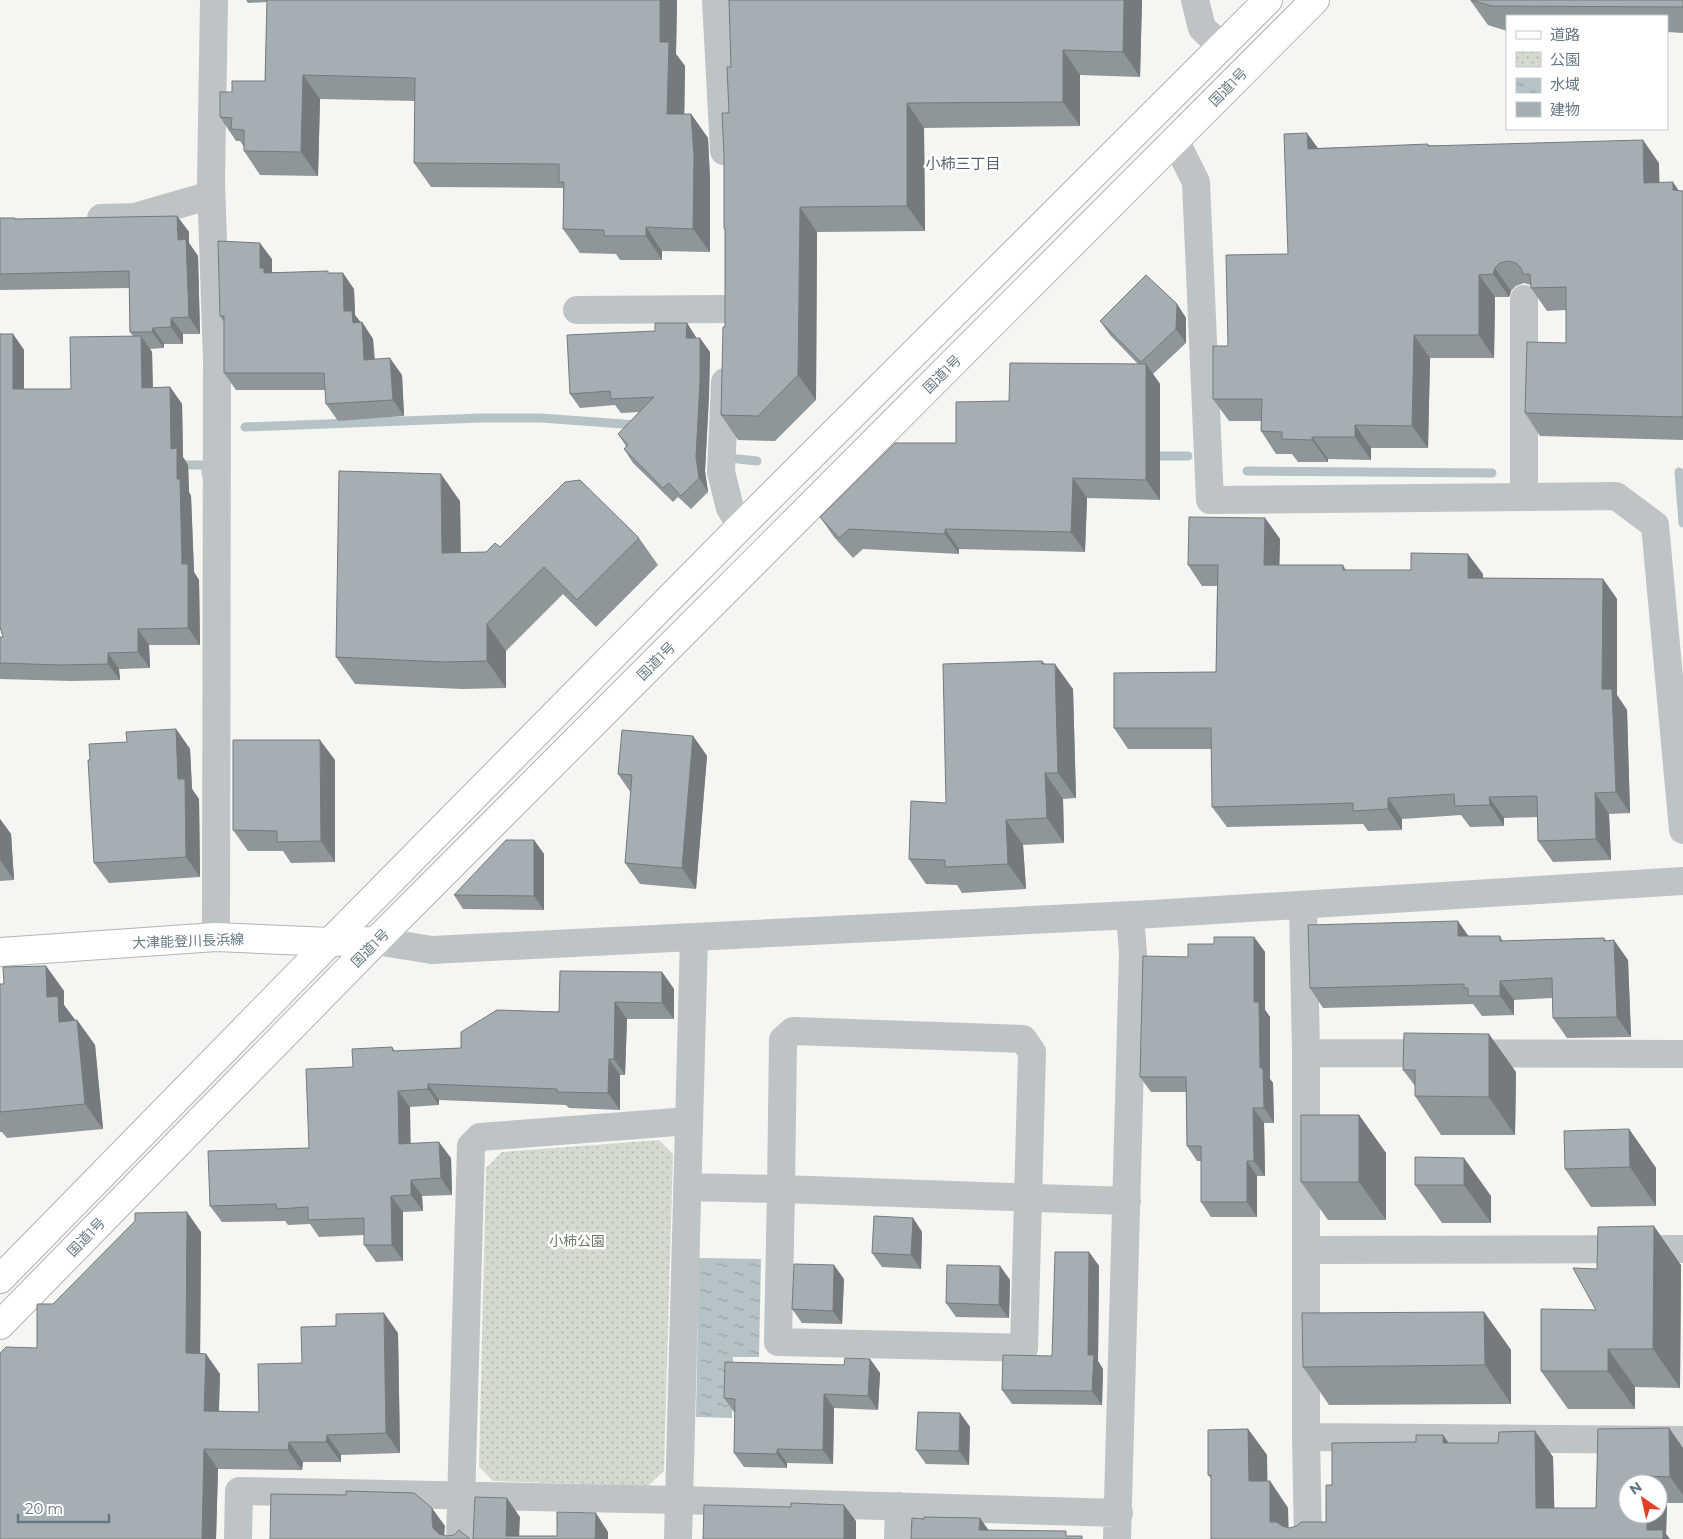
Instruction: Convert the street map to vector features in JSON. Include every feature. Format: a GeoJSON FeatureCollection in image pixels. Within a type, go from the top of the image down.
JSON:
{"type":"FeatureCollection","features":[{"type":"Feature","properties":{"kind":"main road"},"geometry":{"type":"LineString","coordinates":[[0,1279],[741,526],[1268,0]]}},
{"type":"Feature","properties":{"kind":"main road","name":"国道1号"},"geometry":{"type":"LineString","coordinates":[[0,1325],[376,942],[1315,0]]}},
{"type":"Feature","properties":{"kind":"main road","name":"大津能登川長浜線"},"geometry":{"type":"LineString","coordinates":[[0,952],[216,937],[376,942]]}},
{"type":"Feature","properties":{"kind":"street"},"geometry":{"type":"LineString","coordinates":[[214,0],[211,195],[217,361],[216,937]]}},
{"type":"Feature","properties":{"kind":"street"},"geometry":{"type":"LineString","coordinates":[[716,0],[726,179]]}},
{"type":"Feature","properties":{"kind":"street"},"geometry":{"type":"LineString","coordinates":[[1194,0],[1202,28],[1222,47]]}},
{"type":"Feature","properties":{"kind":"street"},"geometry":{"type":"LineString","coordinates":[[1175,140],[1196,182],[1210,500],[1616,496],[1655,525],[1683,830]]}},
{"type":"Feature","properties":{"kind":"street"},"geometry":{"type":"LineString","coordinates":[[77,218],[135,217],[211,195]]}},
{"type":"Feature","properties":{"kind":"street"},"geometry":{"type":"LineString","coordinates":[[726,281],[722,472],[730,508],[741,526]]}},
{"type":"Feature","properties":{"kind":"street"},"geometry":{"type":"LineString","coordinates":[[1524,298],[1524,497]]}},
{"type":"Feature","properties":{"kind":"street"},"geometry":{"type":"LineString","coordinates":[[577,310],[726,309]]}},
{"type":"Feature","properties":{"kind":"street"},"geometry":{"type":"LineString","coordinates":[[376,942],[432,950],[1130,915],[1683,881]]}},
{"type":"Feature","properties":{"kind":"street"},"geometry":{"type":"LineString","coordinates":[[1303,905],[1306,1053],[1306,1436],[1308,1539]]}},
{"type":"Feature","properties":{"kind":"street"},"geometry":{"type":"LineString","coordinates":[[238,1539],[239,1491],[898,1506],[1118,1526],[1133,954],[1130,915]]}},
{"type":"Feature","properties":{"kind":"street"},"geometry":{"type":"LineString","coordinates":[[678,1539],[694,937]]}},
{"type":"Feature","properties":{"kind":"street"},"geometry":{"type":"LineString","coordinates":[[793,1031],[1023,1039],[1032,1052],[1024,1348],[778,1342],[781,1189],[783,1040],[793,1031]]}},
{"type":"Feature","properties":{"kind":"street"},"geometry":{"type":"LineString","coordinates":[[1306,1053],[1683,1054]]}},
{"type":"Feature","properties":{"kind":"street"},"geometry":{"type":"LineString","coordinates":[[460,1539],[471,1146],[480,1137],[689,1121]]}},
{"type":"Feature","properties":{"kind":"street"},"geometry":{"type":"LineString","coordinates":[[687,1187],[1028,1196],[1127,1201]]}},
{"type":"Feature","properties":{"kind":"street"},"geometry":{"type":"LineString","coordinates":[[1306,1250],[1683,1249]]}},
{"type":"Feature","properties":{"kind":"street"},"geometry":{"type":"LineString","coordinates":[[1306,1436],[1683,1440]]}},
{"type":"Feature","properties":{"kind":"street"},"geometry":{"type":"LineString","coordinates":[[898,1506],[898,1539]]}},
{"type":"Feature","properties":{"kind":"green space","name":"小柿公園"},"geometry":{"type":"Polygon","coordinates":[[[659,1140],[673,1154],[664,1471],[648,1486],[493,1481],[479,1467],[486,1168],[502,1152],[659,1140]]]}},
{"type":"Feature","properties":{"kind":"water"},"geometry":{"type":"Polygon","coordinates":[[[699,1258],[761,1259],[759,1357],[733,1357],[732,1418],[696,1417],[699,1258]]]}},
{"type":"Feature","properties":{"kind":"building"},"geometry":{"type":"Polygon","coordinates":[[[267,0],[660,0],[660,42],[669,42],[667,114],[691,114],[694,156],[693,229],[646,227],[646,236],[604,236],[604,230],[563,229],[564,182],[559,182],[559,164],[414,163],[415,78],[303,75],[301,152],[244,151],[244,130],[231,129],[232,118],[220,117],[220,92],[232,92],[232,81],[265,81],[267,0]]]}},
{"type":"Feature","properties":{"kind":"building"},"geometry":{"type":"Polygon","coordinates":[[[729,0],[1124,0],[1123,52],[1063,50],[1063,102],[907,103],[907,206],[800,207],[798,375],[758,416],[721,415],[723,327],[725,327],[722,113],[729,113],[727,67],[731,67],[729,0]]]}},
{"type":"Feature","properties":{"kind":"building"},"geometry":{"type":"Polygon","coordinates":[[[1471,0],[1683,0],[1683,7],[1492,6],[1471,0]]]}},
{"type":"Feature","properties":{"kind":"building"},"geometry":{"type":"Polygon","coordinates":[[[1307,133],[1308,149],[1428,144],[1428,146],[1643,140],[1644,183],[1673,182],[1673,190],[1683,191],[1683,417],[1525,413],[1527,342],[1566,343],[1566,287],[1531,288],[1530,274],[1523,274],[1521,268],[1516,263],[1509,261],[1500,263],[1495,268],[1493,274],[1479,275],[1479,335],[1414,335],[1412,426],[1355,425],[1355,437],[1312,437],[1312,440],[1282,439],[1282,432],[1261,431],[1262,399],[1213,399],[1213,346],[1228,346],[1226,255],[1288,254],[1284,134],[1307,133]]]}},
{"type":"Feature","properties":{"kind":"building"},"geometry":{"type":"Polygon","coordinates":[[[177,216],[178,240],[186,239],[189,317],[171,318],[171,327],[153,328],[152,332],[130,332],[129,271],[0,274],[0,218],[177,216]]]}},
{"type":"Feature","properties":{"kind":"building"},"geometry":{"type":"Polygon","coordinates":[[[218,241],[260,243],[260,268],[264,268],[264,273],[328,271],[328,273],[343,273],[344,311],[352,311],[353,323],[362,322],[364,360],[390,358],[393,400],[326,404],[324,373],[224,373],[224,316],[220,316],[218,241]]]}},
{"type":"Feature","properties":{"kind":"building"},"geometry":{"type":"Polygon","coordinates":[[[1146,275],[1177,304],[1176,329],[1141,362],[1100,321],[1146,275]]]}},
{"type":"Feature","properties":{"kind":"building"},"geometry":{"type":"Polygon","coordinates":[[[655,323],[687,323],[686,338],[700,338],[696,457],[699,478],[681,496],[669,483],[663,488],[624,449],[628,445],[618,434],[654,397],[611,399],[610,391],[570,394],[567,335],[655,331],[655,323]]]}},
{"type":"Feature","properties":{"kind":"building"},"geometry":{"type":"Polygon","coordinates":[[[0,334],[13,334],[13,389],[71,389],[70,337],[141,336],[142,388],[170,387],[171,449],[177,448],[177,479],[180,479],[182,564],[188,564],[188,628],[138,629],[138,652],[108,653],[108,664],[0,663],[0,637],[3,637],[0,627],[0,334]]]}},
{"type":"Feature","properties":{"kind":"building"},"geometry":{"type":"Polygon","coordinates":[[[1010,363],[1146,364],[1146,480],[1073,478],[1071,532],[945,529],[945,534],[849,529],[839,538],[820,517],[895,443],[956,443],[956,402],[1009,401],[1010,363]]]}},
{"type":"Feature","properties":{"kind":"building"},"geometry":{"type":"Polygon","coordinates":[[[339,471],[441,474],[442,553],[486,552],[495,543],[500,547],[565,482],[580,480],[639,538],[577,600],[544,567],[487,624],[487,661],[443,662],[336,657],[339,471]]]}},
{"type":"Feature","properties":{"kind":"building"},"geometry":{"type":"Polygon","coordinates":[[[1189,517],[1265,518],[1264,565],[1343,565],[1343,570],[1411,570],[1411,553],[1468,554],[1468,578],[1603,579],[1602,689],[1612,689],[1616,792],[1595,793],[1596,839],[1538,841],[1537,796],[1489,797],[1490,805],[1455,806],[1454,794],[1388,798],[1388,809],[1353,811],[1353,803],[1212,807],[1211,728],[1114,728],[1114,673],[1216,672],[1218,565],[1188,565],[1189,517]]]}},
{"type":"Feature","properties":{"kind":"building"},"geometry":{"type":"Polygon","coordinates":[[[1042,661],[1042,664],[1055,664],[1058,773],[1045,773],[1047,818],[1006,820],[1008,864],[945,867],[945,860],[909,859],[911,801],[946,803],[943,664],[1042,661]]]}},
{"type":"Feature","properties":{"kind":"building"},"geometry":{"type":"Polygon","coordinates":[[[176,729],[178,779],[185,779],[186,857],[94,863],[88,760],[90,760],[89,744],[127,742],[126,732],[176,729]]]}},
{"type":"Feature","properties":{"kind":"building"},"geometry":{"type":"Polygon","coordinates":[[[622,730],[693,736],[682,868],[625,863],[632,775],[618,774],[622,730]]]}},
{"type":"Feature","properties":{"kind":"building"},"geometry":{"type":"Polygon","coordinates":[[[233,740],[320,740],[321,841],[277,842],[277,831],[233,830],[233,740]]]}},
{"type":"Feature","properties":{"kind":"building"},"geometry":{"type":"Polygon","coordinates":[[[506,840],[534,840],[534,896],[454,895],[506,840]]]}},
{"type":"Feature","properties":{"kind":"building"},"geometry":{"type":"Polygon","coordinates":[[[1458,921],[1458,936],[1500,936],[1500,941],[1604,938],[1604,941],[1614,940],[1617,1017],[1553,1018],[1552,978],[1500,981],[1500,996],[1468,996],[1468,988],[1464,988],[1464,984],[1310,988],[1308,925],[1458,921]]]}},
{"type":"Feature","properties":{"kind":"building"},"geometry":{"type":"Polygon","coordinates":[[[1214,937],[1254,937],[1254,1002],[1259,1002],[1260,1068],[1263,1068],[1264,1108],[1253,1108],[1254,1161],[1247,1161],[1247,1202],[1201,1202],[1201,1146],[1187,1146],[1186,1077],[1140,1077],[1143,956],[1188,957],[1188,944],[1214,944],[1214,937]]]}},
{"type":"Feature","properties":{"kind":"building"},"geometry":{"type":"Polygon","coordinates":[[[46,966],[47,997],[58,996],[59,1022],[77,1020],[85,1104],[0,1112],[0,984],[4,984],[3,967],[46,966]]]}},
{"type":"Feature","properties":{"kind":"building"},"geometry":{"type":"Polygon","coordinates":[[[560,971],[662,972],[662,1003],[615,1002],[614,1059],[609,1059],[608,1093],[557,1092],[557,1089],[428,1084],[428,1089],[398,1091],[399,1144],[439,1142],[441,1178],[411,1180],[411,1195],[391,1196],[392,1245],[364,1245],[364,1218],[308,1220],[308,1207],[277,1209],[276,1204],[210,1206],[208,1151],[309,1148],[306,1069],[353,1067],[352,1049],[392,1047],[393,1051],[461,1048],[461,1032],[497,1010],[559,1012],[560,971]]]}},
{"type":"Feature","properties":{"kind":"building"},"geometry":{"type":"Polygon","coordinates":[[[1404,1033],[1489,1034],[1489,1097],[1415,1096],[1415,1070],[1403,1070],[1404,1033]]]}},
{"type":"Feature","properties":{"kind":"building"},"geometry":{"type":"Polygon","coordinates":[[[1301,1115],[1359,1115],[1359,1182],[1301,1182],[1301,1115]]]}},
{"type":"Feature","properties":{"kind":"building"},"geometry":{"type":"Polygon","coordinates":[[[1629,1129],[1630,1167],[1565,1169],[1564,1131],[1629,1129]]]}},
{"type":"Feature","properties":{"kind":"building"},"geometry":{"type":"Polygon","coordinates":[[[1415,1157],[1464,1158],[1464,1185],[1415,1185],[1415,1157]]]}},
{"type":"Feature","properties":{"kind":"building"},"geometry":{"type":"Polygon","coordinates":[[[187,1212],[186,1353],[206,1354],[204,1411],[259,1412],[258,1364],[302,1363],[301,1327],[336,1326],[336,1314],[384,1313],[386,1433],[327,1435],[326,1442],[289,1442],[288,1450],[204,1449],[202,1539],[0,1539],[0,1353],[6,1347],[37,1348],[37,1304],[53,1304],[135,1221],[135,1213],[187,1212]]]}},
{"type":"Feature","properties":{"kind":"building"},"geometry":{"type":"Polygon","coordinates":[[[874,1216],[913,1218],[911,1255],[872,1253],[874,1216]]]}},
{"type":"Feature","properties":{"kind":"building"},"geometry":{"type":"Polygon","coordinates":[[[1654,1226],[1653,1349],[1608,1349],[1608,1371],[1541,1371],[1541,1309],[1596,1310],[1573,1268],[1597,1269],[1598,1227],[1654,1226]]]}},
{"type":"Feature","properties":{"kind":"building"},"geometry":{"type":"Polygon","coordinates":[[[1055,1252],[1089,1252],[1088,1355],[1094,1355],[1092,1391],[1002,1390],[1003,1355],[1052,1356],[1055,1252]]]}},
{"type":"Feature","properties":{"kind":"building"},"geometry":{"type":"Polygon","coordinates":[[[794,1264],[834,1265],[833,1311],[792,1309],[794,1264]]]}},
{"type":"Feature","properties":{"kind":"building"},"geometry":{"type":"Polygon","coordinates":[[[947,1265],[1000,1266],[999,1305],[946,1303],[947,1265]]]}},
{"type":"Feature","properties":{"kind":"building"},"geometry":{"type":"Polygon","coordinates":[[[1484,1312],[1485,1365],[1303,1367],[1302,1313],[1484,1312]]]}},
{"type":"Feature","properties":{"kind":"building"},"geometry":{"type":"Polygon","coordinates":[[[845,1358],[870,1359],[868,1396],[824,1394],[823,1450],[777,1449],[777,1454],[734,1453],[735,1399],[724,1398],[725,1362],[844,1365],[845,1358]]]}},
{"type":"Feature","properties":{"kind":"building"},"geometry":{"type":"Polygon","coordinates":[[[918,1412],[960,1413],[959,1451],[916,1450],[918,1412]]]}},
{"type":"Feature","properties":{"kind":"building"},"geometry":{"type":"Polygon","coordinates":[[[1669,1428],[1670,1477],[1668,1477],[1668,1474],[1618,1474],[1618,1524],[1647,1524],[1647,1530],[1663,1530],[1663,1539],[1211,1539],[1211,1475],[1208,1475],[1208,1430],[1248,1429],[1249,1481],[1270,1481],[1270,1522],[1277,1522],[1289,1528],[1297,1526],[1301,1522],[1326,1522],[1326,1485],[1332,1485],[1332,1443],[1416,1442],[1416,1435],[1443,1435],[1443,1443],[1498,1443],[1499,1432],[1535,1431],[1536,1508],[1596,1508],[1598,1429],[1669,1428]]]}},
{"type":"Feature","properties":{"kind":"building"},"geometry":{"type":"Polygon","coordinates":[[[346,1491],[414,1493],[432,1508],[433,1528],[439,1534],[454,1535],[459,1530],[470,1539],[270,1539],[271,1494],[346,1495],[346,1491]]]}},
{"type":"Feature","properties":{"kind":"building"},"geometry":{"type":"Polygon","coordinates":[[[475,1497],[507,1498],[506,1536],[557,1536],[557,1512],[596,1513],[595,1539],[473,1539],[475,1497]]]}},
{"type":"Feature","properties":{"kind":"building"},"geometry":{"type":"Polygon","coordinates":[[[791,1503],[844,1505],[844,1539],[703,1539],[704,1505],[791,1507],[791,1503]]]}},
{"type":"Feature","properties":{"kind":"building"},"geometry":{"type":"Polygon","coordinates":[[[924,1517],[980,1518],[979,1530],[1066,1531],[1066,1536],[1082,1536],[1082,1539],[911,1539],[912,1518],[924,1519],[924,1517]]]}},
{"type":"Feature","properties":{"kind":"waterway"},"geometry":{"type":"LineString","coordinates":[[245,427],[480,418],[541,418],[637,425]]}},
{"type":"Feature","properties":{"kind":"waterway"},"geometry":{"type":"LineString","coordinates":[[1148,456],[1188,456]]}},
{"type":"Feature","properties":{"kind":"waterway"},"geometry":{"type":"LineString","coordinates":[[738,459],[757,461]]}},
{"type":"Feature","properties":{"kind":"waterway"},"geometry":{"type":"LineString","coordinates":[[178,465],[206,465],[206,474]]}},
{"type":"Feature","properties":{"kind":"waterway"},"geometry":{"type":"LineString","coordinates":[[1247,471],[1492,473]]}},
{"type":"Feature","properties":{"kind":"waterway"},"geometry":{"type":"LineString","coordinates":[[1679,472],[1683,523]]}},
{"type":"Feature","properties":{"kind":"district","name":"小柿三丁目"},"geometry":{"type":"Point","coordinates":[963,164]}}]}
